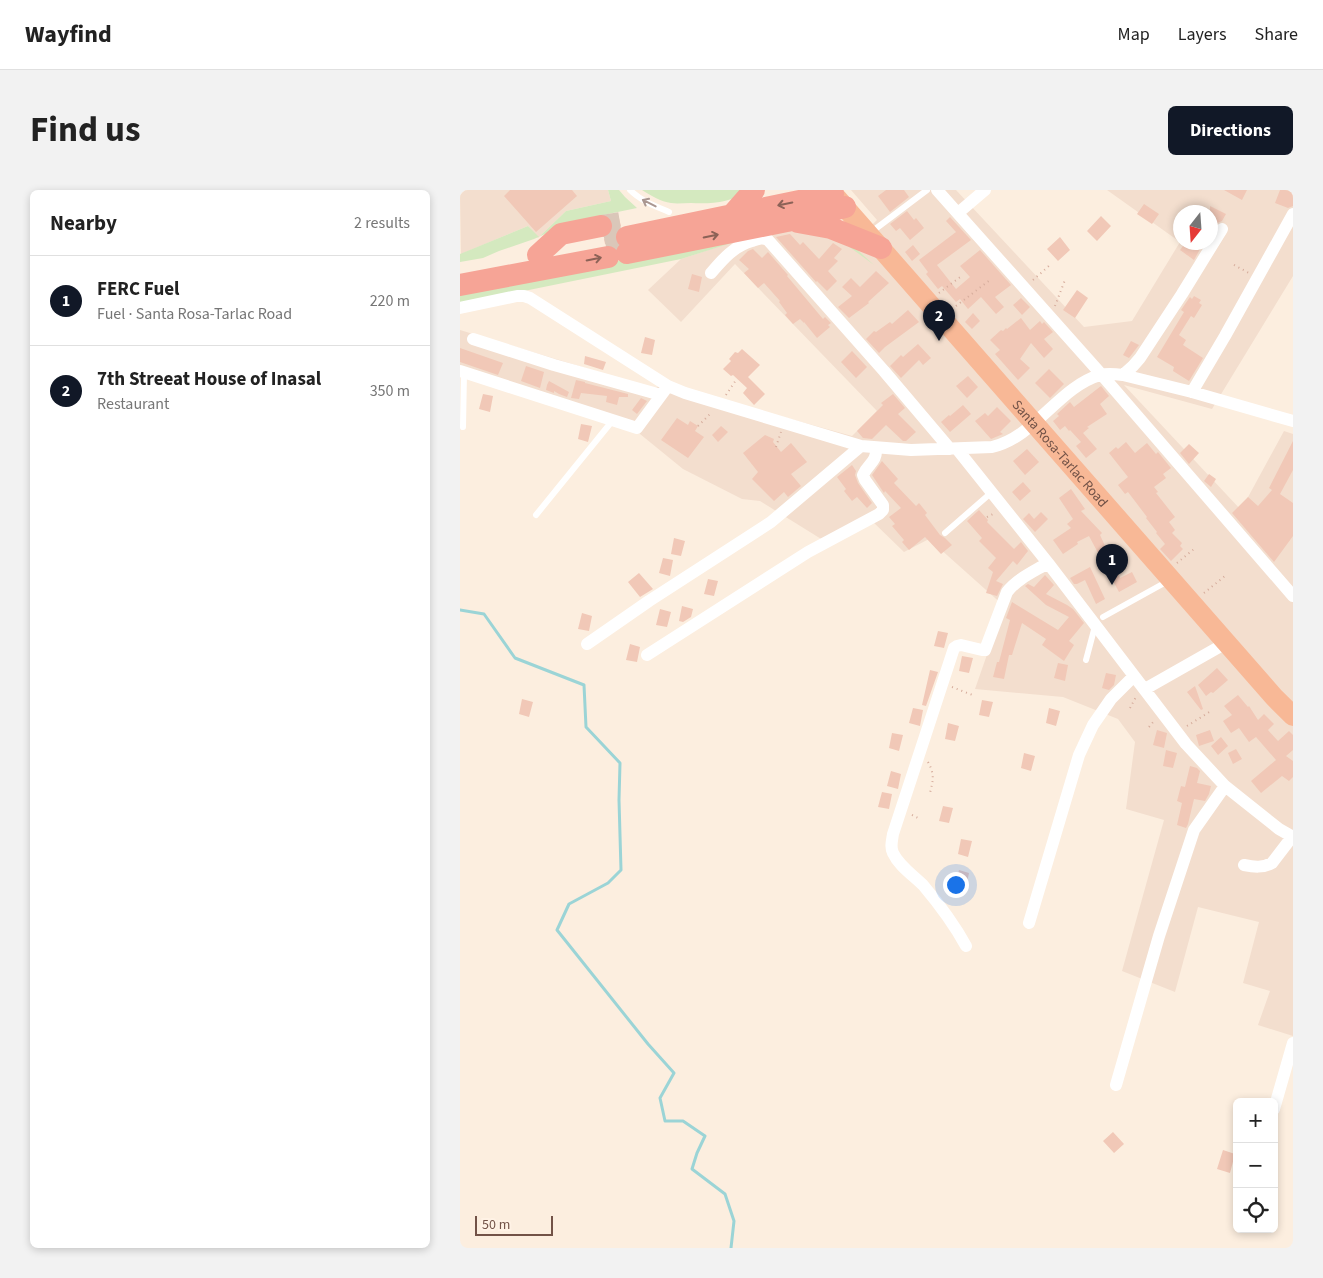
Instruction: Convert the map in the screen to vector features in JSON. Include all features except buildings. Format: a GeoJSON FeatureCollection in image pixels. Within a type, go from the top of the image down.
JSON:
{"type":"FeatureCollection","features":[{"type":"Feature","properties":{"kind":"highway"},"geometry":{"type":"LineString","coordinates":[[728,216],[754,190]]}},
{"type":"Feature","properties":{"kind":"highway"},"geometry":{"type":"LineString","coordinates":[[460,286],[614,240],[836,195]]}},
{"type":"Feature","properties":{"kind":"highway"},"geometry":{"type":"LineString","coordinates":[[787,221],[836,195]]}},
{"type":"Feature","properties":{"kind":"highway","name":"Santa Rosa-Tarlac Road"},"geometry":{"type":"LineString","coordinates":[[836,195],[874,241],[1226,643],[1293,716]]}},
{"type":"Feature","properties":{"kind":"highway"},"geometry":{"type":"LineString","coordinates":[[614,240],[669,212],[701,206],[728,216]]}},
{"type":"Feature","properties":{"kind":"highway"},"geometry":{"type":"LineString","coordinates":[[460,273],[478,271],[538,255],[561,234],[614,240],[787,221],[831,228],[874,241]]}},
{"type":"Feature","properties":{"kind":"street"},"geometry":{"type":"LineString","coordinates":[[937,190],[1025,287],[1292,591]]}},
{"type":"Feature","properties":{"kind":"street"},"geometry":{"type":"LineString","coordinates":[[958,213],[985,190]]}},
{"type":"Feature","properties":{"kind":"street"},"geometry":{"type":"LineString","coordinates":[[1192,392],[1293,214]]}},
{"type":"Feature","properties":{"kind":"street"},"geometry":{"type":"LineString","coordinates":[[1123,375],[1140,358],[1222,229]]}},
{"type":"Feature","properties":{"kind":"street"},"geometry":{"type":"LineString","coordinates":[[711,273],[738,246],[760,238],[768,240],[992,492],[1048,563],[1099,621],[1134,676],[1186,744],[1225,786],[1279,830],[1293,837],[1272,863],[1257,867],[1244,866]]}},
{"type":"Feature","properties":{"kind":"street"},"geometry":{"type":"LineString","coordinates":[[460,308],[517,296],[530,298],[665,390]]}},
{"type":"Feature","properties":{"kind":"street"},"geometry":{"type":"LineString","coordinates":[[473,339],[554,365],[685,393],[861,446],[876,448],[911,450],[953,449],[1000,445],[1034,423],[1080,385],[1102,374],[1123,375],[1192,392],[1293,421]]}},
{"type":"Feature","properties":{"kind":"street"},"geometry":{"type":"LineString","coordinates":[[462,372],[638,427],[665,390]]}},
{"type":"Feature","properties":{"kind":"street"},"geometry":{"type":"LineString","coordinates":[[588,644],[649,601],[771,522],[861,446]]}},
{"type":"Feature","properties":{"kind":"street"},"geometry":{"type":"LineString","coordinates":[[646,655],[808,552],[879,514],[883,510],[884,505],[863,475],[875,460],[876,448]]}},
{"type":"Feature","properties":{"kind":"street"},"geometry":{"type":"LineString","coordinates":[[966,946],[958,930],[933,897],[898,861],[892,850],[893,834],[954,648],[961,645],[985,650],[1007,592],[1012,585],[1048,563]]}},
{"type":"Feature","properties":{"kind":"street"},"geometry":{"type":"LineString","coordinates":[[1145,689],[1226,643]]}},
{"type":"Feature","properties":{"kind":"street"},"geometry":{"type":"LineString","coordinates":[[1030,923],[1080,755],[1093,725],[1111,699],[1134,676]]}},
{"type":"Feature","properties":{"kind":"street"},"geometry":{"type":"LineString","coordinates":[[1116,1085],[1159,936],[1194,830],[1225,786]]}},
{"type":"Feature","properties":{"kind":"street"},"geometry":{"type":"LineString","coordinates":[[1277,1098],[1293,1043]]}},
{"type":"Feature","properties":{"kind":"lane"},"geometry":{"type":"LineString","coordinates":[[630,190],[646,202],[669,212]]}},
{"type":"Feature","properties":{"kind":"lane"},"geometry":{"type":"LineString","coordinates":[[874,241],[927,190]]}},
{"type":"Feature","properties":{"kind":"lane"},"geometry":{"type":"LineString","coordinates":[[462,372],[462,427]]}},
{"type":"Feature","properties":{"kind":"lane"},"geometry":{"type":"LineString","coordinates":[[536,515],[613,420]]}},
{"type":"Feature","properties":{"kind":"lane"},"geometry":{"type":"LineString","coordinates":[[945,533],[992,492]]}},
{"type":"Feature","properties":{"kind":"lane"},"geometry":{"type":"LineString","coordinates":[[1086,660],[1099,621],[1168,576]]}},
{"type":"Feature","properties":{"kind":"path"},"geometry":{"type":"LineString","coordinates":[[1025,287],[1050,265]]}},
{"type":"Feature","properties":{"kind":"path"},"geometry":{"type":"LineString","coordinates":[[1234,265],[1258,278]]}},
{"type":"Feature","properties":{"kind":"path"},"geometry":{"type":"LineString","coordinates":[[928,301],[963,275]]}},
{"type":"Feature","properties":{"kind":"path"},"geometry":{"type":"LineString","coordinates":[[942,317],[990,280]]}},
{"type":"Feature","properties":{"kind":"path"},"geometry":{"type":"LineString","coordinates":[[1051,317],[1065,280]]}},
{"type":"Feature","properties":{"kind":"path"},"geometry":{"type":"LineString","coordinates":[[698,426],[720,404],[736,380]]}},
{"type":"Feature","properties":{"kind":"path"},"geometry":{"type":"LineString","coordinates":[[776,447],[784,423]]}},
{"type":"Feature","properties":{"kind":"path"},"geometry":{"type":"LineString","coordinates":[[1168,576],[1194,549]]}},
{"type":"Feature","properties":{"kind":"path"},"geometry":{"type":"LineString","coordinates":[[1192,603],[1225,576]]}},
{"type":"Feature","properties":{"kind":"path"},"geometry":{"type":"LineString","coordinates":[[943,684],[975,696]]}},
{"type":"Feature","properties":{"kind":"path"},"geometry":{"type":"LineString","coordinates":[[1177,732],[1211,712]]}},
{"type":"Feature","properties":{"kind":"path"},"geometry":{"type":"LineString","coordinates":[[921,749],[933,773],[930,793]]}},
{"type":"Feature","properties":{"kind":"shaded area"},"geometry":{"type":"Polygon","coordinates":[[[465,190],[608,190],[611,201],[566,211],[538,238],[528,226],[461,254],[460,195],[465,190]]]}},
{"type":"Feature","properties":{"kind":"shaded area"},"geometry":{"type":"Polygon","coordinates":[[[851,190],[956,190],[1084,327],[1132,321],[1175,250],[1218,250],[1218,205],[1173,205],[1173,237],[1107,190],[1293,190],[1293,276],[1212,409],[1124,385],[1241,510],[1284,431],[1293,434],[1293,1036],[1258,1025],[1270,991],[1243,983],[1259,922],[1198,907],[1175,992],[1122,971],[1164,820],[1126,809],[1135,742],[1118,719],[1063,697],[975,689],[1004,606],[929,539],[904,552],[872,521],[826,542],[760,501],[742,499],[683,469],[640,434],[460,374],[460,330],[655,389],[662,383],[852,436],[877,411],[735,264],[681,322],[648,290],[681,259],[733,242],[784,229],[834,238],[849,247],[877,220],[851,190]]]}},
{"type":"Feature","properties":{"kind":"green space"},"geometry":{"type":"Polygon","coordinates":[[[608,190],[619,190],[637,208],[574,221],[539,237],[566,211],[611,201],[608,190]]]}},
{"type":"Feature","properties":{"kind":"green space"},"geometry":{"type":"Polygon","coordinates":[[[642,190],[748,190],[735,198],[721,202],[671,203],[656,198],[642,190]]]}},
{"type":"Feature","properties":{"kind":"green space"},"geometry":{"type":"Polygon","coordinates":[[[528,226],[539,237],[483,258],[460,262],[460,254],[528,226]]]}},
{"type":"Feature","properties":{"kind":"green space"},"geometry":{"type":"Polygon","coordinates":[[[785,226],[810,229],[835,236],[850,244],[874,265],[840,241],[817,233],[785,227],[784,229],[763,233],[681,259],[460,304],[460,293],[739,236],[771,227],[785,226]]]}},
{"type":"Feature","properties":{"kind":"waterway"},"geometry":{"type":"LineString","coordinates":[[460,610],[484,614],[515,658],[584,685],[586,727],[620,763],[621,870],[608,883],[569,904],[557,930],[648,1044],[674,1073],[660,1098],[665,1121],[683,1121],[705,1136],[692,1169],[725,1194],[734,1221],[731,1248]]}},
{"type":"Feature","properties":{"kind":"tunnel"},"geometry":{"type":"LineString","coordinates":[[601,226],[620,223]]}},
{"type":"Feature","properties":{"kind":"tunnel"},"geometry":{"type":"LineString","coordinates":[[605,242],[623,238]]}},
{"type":"Feature","properties":{"kind":"place","name":"7th Streeat House of Inasal"},"geometry":{"type":"Point","coordinates":[939,341]}},
{"type":"Feature","properties":{"kind":"place","name":"FERC Fuel"},"geometry":{"type":"Point","coordinates":[1112,585]}}]}
